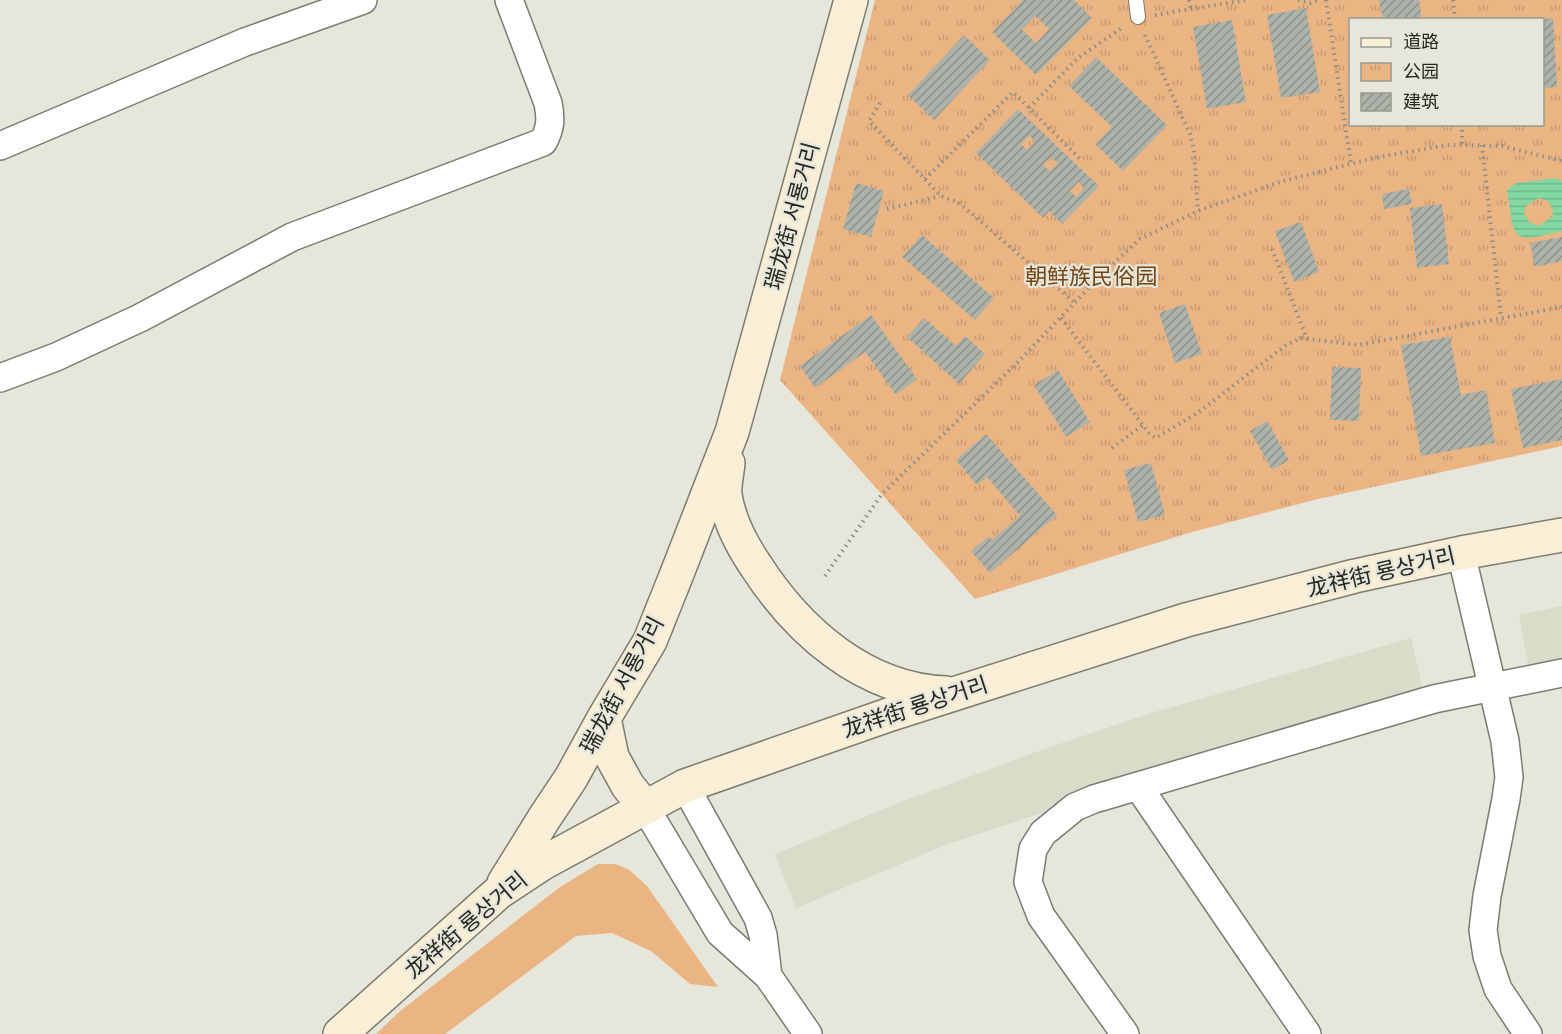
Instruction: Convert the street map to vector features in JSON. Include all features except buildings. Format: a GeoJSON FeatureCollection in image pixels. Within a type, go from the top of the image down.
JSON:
{"type":"FeatureCollection","features":[{"type":"Feature","properties":{"kind":"street"},"geometry":{"type":"LineString","coordinates":[[0,146],[245,42],[363,0]]}},
{"type":"Feature","properties":{"kind":"street"},"geometry":{"type":"LineString","coordinates":[[0,378],[56,357],[140,318],[292,237],[543,142],[551,119],[548,103],[509,0]]}},
{"type":"Feature","properties":{"kind":"street","name":"瑞龙街 서룡거리"},"geometry":{"type":"LineString","coordinates":[[499,892],[571,778],[650,641],[732,432],[851,0]]}},
{"type":"Feature","properties":{"kind":"street","name":"瑞龙街 서룡거리"},"geometry":{"type":"LineString","coordinates":[[732,432],[725,492],[729,515],[745,549],[785,606],[812,634],[857,666],[888,681],[910,688],[959,693]]}},
{"type":"Feature","properties":{"kind":"street","name":"龙祥街 룡상거리"},"geometry":{"type":"LineString","coordinates":[[340,1034],[499,892],[543,863],[685,786],[801,744],[1186,620],[1344,579],[1461,553],[1562,535]]}},
{"type":"Feature","properties":{"kind":"street"},"geometry":{"type":"LineString","coordinates":[[1461,553],[1505,741],[1509,777],[1487,896],[1484,930],[1487,956],[1498,989],[1528,1034]]}},
{"type":"Feature","properties":{"kind":"street"},"geometry":{"type":"LineString","coordinates":[[1125,1034],[1041,916],[1028,882],[1033,849],[1043,833],[1061,818],[1075,807],[1094,799],[1434,699],[1562,673]]}},
{"type":"Feature","properties":{"kind":"street"},"geometry":{"type":"LineString","coordinates":[[604,718],[612,757],[628,786],[645,807],[720,933],[768,976],[808,1034]]}},
{"type":"Feature","properties":{"kind":"street"},"geometry":{"type":"LineString","coordinates":[[685,786],[758,918],[763,935],[768,976]]}},
{"type":"Feature","properties":{"kind":"street"},"geometry":{"type":"LineString","coordinates":[[1138,786],[1307,1034]]}},
{"type":"Feature","properties":{"kind":"lane"},"geometry":{"type":"LineString","coordinates":[[1136,0],[1138,17]]}},
{"type":"Feature","properties":{"kind":"path"},"geometry":{"type":"LineString","coordinates":[[1189,0],[1191,9]]}},
{"type":"Feature","properties":{"kind":"path"},"geometry":{"type":"LineString","coordinates":[[1029,108],[1078,58],[1138,17],[1245,0]]}},
{"type":"Feature","properties":{"kind":"path"},"geometry":{"type":"LineString","coordinates":[[1298,0],[1310,3],[1321,0]]}},
{"type":"Feature","properties":{"kind":"path"},"geometry":{"type":"LineString","coordinates":[[1326,0],[1351,164]]}},
{"type":"Feature","properties":{"kind":"path"},"geometry":{"type":"LineString","coordinates":[[1453,0],[1455,18]]}},
{"type":"Feature","properties":{"kind":"path"},"geometry":{"type":"LineString","coordinates":[[1138,17],[1190,134],[1194,150],[1198,210]]}},
{"type":"Feature","properties":{"kind":"path"},"geometry":{"type":"LineString","coordinates":[[924,179],[1013,92],[1080,159]]}},
{"type":"Feature","properties":{"kind":"path"},"geometry":{"type":"LineString","coordinates":[[880,103],[869,120],[940,196],[958,202],[1075,303]]}},
{"type":"Feature","properties":{"kind":"path"},"geometry":{"type":"LineString","coordinates":[[1462,126],[1462,145]]}},
{"type":"Feature","properties":{"kind":"path"},"geometry":{"type":"LineString","coordinates":[[825,576],[882,494],[1102,274],[1140,239],[1198,210],[1283,181],[1351,164],[1447,145],[1502,146],[1562,161]]}},
{"type":"Feature","properties":{"kind":"path"},"geometry":{"type":"LineString","coordinates":[[1482,145],[1501,318]]}},
{"type":"Feature","properties":{"kind":"path"},"geometry":{"type":"LineString","coordinates":[[887,208],[940,196]]}},
{"type":"Feature","properties":{"kind":"path"},"geometry":{"type":"LineString","coordinates":[[1272,249],[1307,339]]}},
{"type":"Feature","properties":{"kind":"path"},"geometry":{"type":"LineString","coordinates":[[1060,318],[1143,425],[1156,438],[1199,412],[1286,345],[1301,338],[1358,345],[1562,307]]}},
{"type":"Feature","properties":{"kind":"path"},"geometry":{"type":"LineString","coordinates":[[1112,448],[1143,425]]}},
{"type":"Feature","properties":{"kind":"shaded area"},"geometry":{"type":"Polygon","coordinates":[[[1555,178],[1562,181],[1562,231],[1532,237],[1523,237],[1518,234],[1514,229],[1507,190],[1516,183],[1555,178]],[[1538,198],[1526,206],[1524,213],[1529,222],[1539,226],[1553,216],[1548,201],[1538,198]]]}},
{"type":"Feature","properties":{"kind":"shaded area"},"geometry":{"type":"Polygon","coordinates":[[[1562,606],[1562,673],[1531,680],[1519,615],[1562,606]]]}},
{"type":"Feature","properties":{"kind":"shaded area"},"geometry":{"type":"Polygon","coordinates":[[[1411,638],[1426,704],[1288,740],[1029,817],[948,844],[796,908],[775,854],[896,804],[1036,752],[1148,714],[1411,638]]]}},
{"type":"Feature","properties":{"kind":"green space","name":"朝鲜族民俗园"},"geometry":{"type":"Polygon","coordinates":[[[875,0],[1562,0],[1562,446],[1318,499],[1192,532],[975,599],[780,380],[875,0]]]}},
{"type":"Feature","properties":{"kind":"green space"},"geometry":{"type":"Polygon","coordinates":[[[598,864],[615,864],[628,869],[647,886],[718,987],[690,984],[651,951],[612,933],[576,936],[445,1034],[376,1034],[399,1012],[560,887],[598,864]]]}}]}
